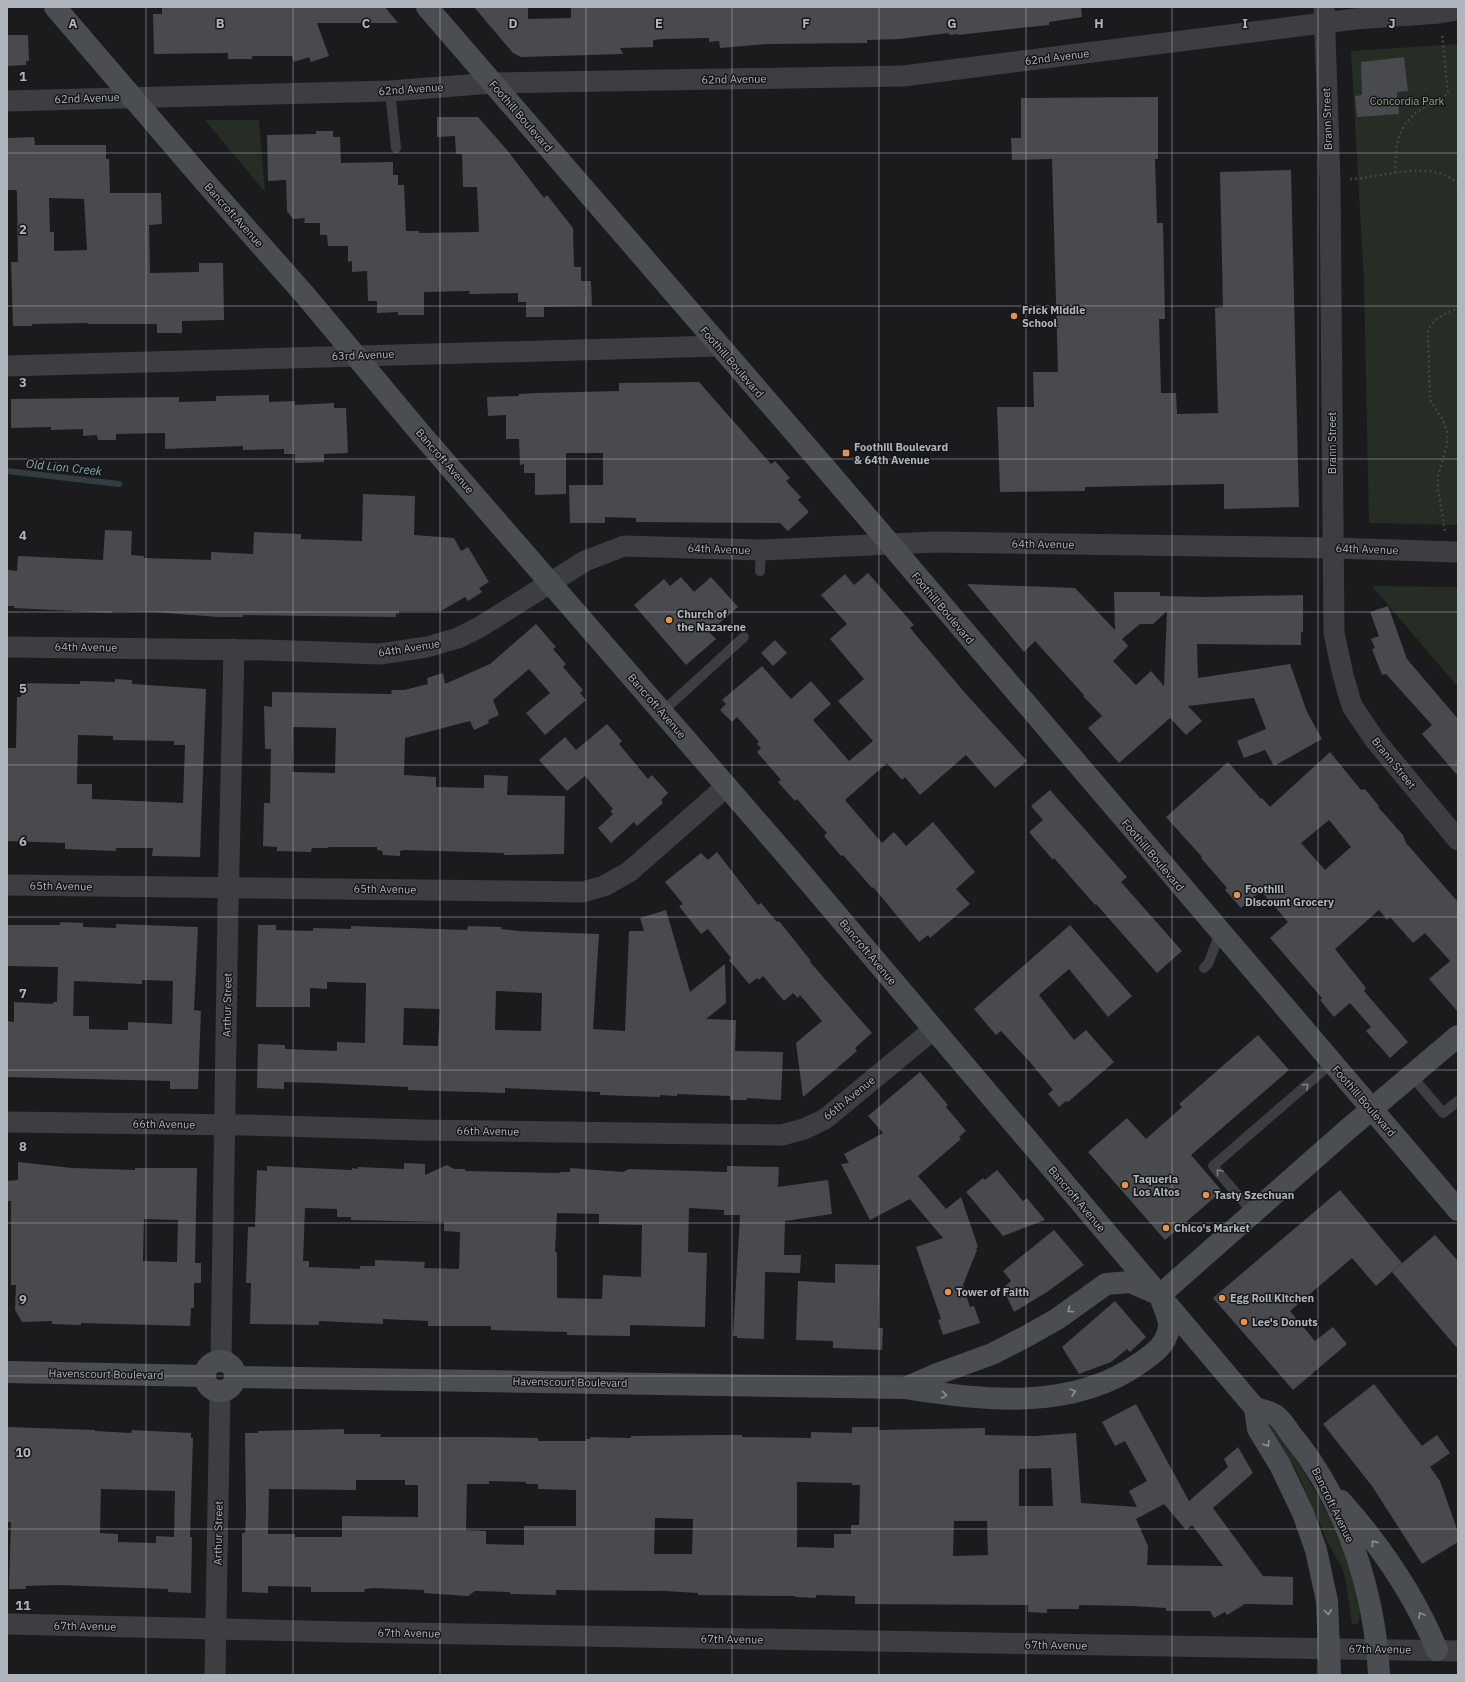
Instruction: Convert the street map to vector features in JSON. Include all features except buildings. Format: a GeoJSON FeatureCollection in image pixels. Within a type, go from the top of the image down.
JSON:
{"type":"FeatureCollection","features":[{"type":"Feature","properties":{"kind":"street","name":"Bancroft Avenue"},"geometry":{"type":"LineString","coordinates":[[55,7],[550,583],[727,786],[1160,1295],[1254,1408],[1258,1429],[1280,1465],[1303,1514],[1316,1550],[1327,1601],[1330,1675]]}},
{"type":"Feature","properties":{"kind":"street","name":"Foothill Boulevard"},"geometry":{"type":"LineString","coordinates":[[427,7],[890,544],[1220,933],[1458,1210]]}},
{"type":"Feature","properties":{"kind":"street","name":"62nd Avenue"},"geometry":{"type":"LineString","coordinates":[[7,101],[132,96],[390,91],[493,83],[903,76],[1324,16],[1355,19],[1448,12]]}},
{"type":"Feature","properties":{"kind":"street","name":"Brann Street"},"geometry":{"type":"LineString","coordinates":[[1324,16],[1330,180],[1332,548],[1334,633],[1343,675],[1352,706],[1375,740],[1458,840]]}},
{"type":"Feature","properties":{"kind":"street","name":"63rd Avenue"},"geometry":{"type":"LineString","coordinates":[[7,366],[355,355],[718,346]]}},
{"type":"Feature","properties":{"kind":"street","name":"64th Avenue"},"geometry":{"type":"LineString","coordinates":[[7,647],[234,649],[380,654],[427,647],[458,638],[480,627],[585,561],[624,546],[761,550],[935,542],[1332,548],[1454,552]]}},
{"type":"Feature","properties":{"kind":"street","name":"Arthur Street"},"geometry":{"type":"LineString","coordinates":[[220,1360],[228,887],[234,649]]}},
{"type":"Feature","properties":{"kind":"street","name":"65th Avenue"},"geometry":{"type":"LineString","coordinates":[[7,885],[583,892],[604,886],[629,872],[727,786]]}},
{"type":"Feature","properties":{"kind":"street","name":"66th Avenue"},"geometry":{"type":"LineString","coordinates":[[7,1122],[225,1124],[419,1130],[782,1136],[804,1129],[825,1119],[934,1029]]}},
{"type":"Feature","properties":{"kind":"street"},"geometry":{"type":"LineString","coordinates":[[1160,1295],[1253,1212],[1458,1036]]}},
{"type":"Feature","properties":{"kind":"street","name":"Havenscourt Boulevard"},"geometry":{"type":"LineString","coordinates":[[7,1372],[220,1381],[905,1388],[951,1396],[1051,1398],[1095,1386],[1126,1373],[1162,1347],[1169,1326],[1160,1295],[1130,1282],[1106,1284],[1057,1319],[1028,1336],[992,1354],[937,1374],[905,1388]]}},
{"type":"Feature","properties":{"kind":"street"},"geometry":{"type":"LineString","coordinates":[[220,1360],[231,1365],[234,1370],[220,1381]]}},
{"type":"Feature","properties":{"kind":"street","name":"Arthur Street"},"geometry":{"type":"LineString","coordinates":[[215,1675],[220,1381]]}},
{"type":"Feature","properties":{"kind":"street","name":"Bancroft Avenue"},"geometry":{"type":"LineString","coordinates":[[1254,1408],[1275,1415],[1308,1456],[1325,1483],[1348,1533],[1363,1578],[1376,1649],[1379,1675]]}},
{"type":"Feature","properties":{"kind":"street"},"geometry":{"type":"LineString","coordinates":[[1325,1483],[1362,1526],[1418,1610],[1448,1651]]}},
{"type":"Feature","properties":{"kind":"street","name":"67th Avenue"},"geometry":{"type":"LineString","coordinates":[[7,1624],[1448,1651]]}},
{"type":"Feature","properties":{"kind":"lane"},"geometry":{"type":"LineString","coordinates":[[390,91],[396,148]]}},
{"type":"Feature","properties":{"kind":"lane"},"geometry":{"type":"LineString","coordinates":[[760,571],[761,550]]}},
{"type":"Feature","properties":{"kind":"lane"},"geometry":{"type":"LineString","coordinates":[[662,712],[744,637]]}},
{"type":"Feature","properties":{"kind":"lane"},"geometry":{"type":"LineString","coordinates":[[1204,968],[1208,964],[1220,933]]}},
{"type":"Feature","properties":{"kind":"lane"},"geometry":{"type":"LineString","coordinates":[[1253,1212],[1213,1166],[1332,1063]]}},
{"type":"Feature","properties":{"kind":"lane"},"geometry":{"type":"LineString","coordinates":[[1412,1076],[1443,1113],[1458,1101]]}},
{"type":"Feature","properties":{"kind":"path"},"geometry":{"type":"LineString","coordinates":[[1395,172],[1396,141],[1406,122],[1418,111],[1448,94],[1444,46],[1448,12]]}},
{"type":"Feature","properties":{"kind":"path"},"geometry":{"type":"LineString","coordinates":[[1330,180],[1362,179],[1395,172],[1426,171],[1442,174],[1458,184]]}},
{"type":"Feature","properties":{"kind":"path"},"geometry":{"type":"LineString","coordinates":[[1454,552],[1438,490],[1438,476],[1447,444],[1447,432],[1443,420],[1430,400],[1428,332],[1430,325],[1437,318],[1458,308]]}},
{"type":"Feature","properties":{"kind":"green space","name":"Concordia Park"},"geometry":{"type":"Polygon","coordinates":[[[1458,44],[1458,525],[1369,523],[1364,282],[1351,51],[1458,44]]]}},
{"type":"Feature","properties":{"kind":"green space"},"geometry":{"type":"Polygon","coordinates":[[[205,120],[259,120],[265,192],[205,120]]]}},
{"type":"Feature","properties":{"kind":"green space"},"geometry":{"type":"Polygon","coordinates":[[[1372,586],[1458,587],[1458,687],[1372,586]]]}},
{"type":"Feature","properties":{"kind":"green space"},"geometry":{"type":"Polygon","coordinates":[[[1268,1419],[1308,1478],[1330,1519],[1348,1563],[1358,1600],[1360,1614],[1358,1624],[1352,1624],[1345,1577],[1342,1568],[1329,1545],[1297,1472],[1266,1421],[1268,1419]]]}},
{"type":"Feature","properties":{"kind":"waterway","name":"Old Lion Creek"},"geometry":{"type":"LineString","coordinates":[[7,471],[119,484]]}},
{"type":"Feature","properties":{"kind":"place","name":"Frick Middle School"},"geometry":{"type":"Point","coordinates":[1014,316]}},
{"type":"Feature","properties":{"kind":"place","name":"Foothill Boulevard & 64th Avenue"},"geometry":{"type":"Point","coordinates":[846,453]}},
{"type":"Feature","properties":{"kind":"place","name":"Church of the Nazarene"},"geometry":{"type":"Point","coordinates":[669,620]}},
{"type":"Feature","properties":{"kind":"place","name":"Foothill Discount Grocery"},"geometry":{"type":"Point","coordinates":[1237,895]}},
{"type":"Feature","properties":{"kind":"place","name":"Taqueria Los Altos"},"geometry":{"type":"Point","coordinates":[1125,1185]}},
{"type":"Feature","properties":{"kind":"place","name":"Tasty Szechuan"},"geometry":{"type":"Point","coordinates":[1206,1195]}},
{"type":"Feature","properties":{"kind":"place","name":"Chico's Market"},"geometry":{"type":"Point","coordinates":[1166,1228]}},
{"type":"Feature","properties":{"kind":"place","name":"Tower of Faith"},"geometry":{"type":"Point","coordinates":[948,1292]}},
{"type":"Feature","properties":{"kind":"place","name":"Egg Roll Kitchen"},"geometry":{"type":"Point","coordinates":[1222,1298]}},
{"type":"Feature","properties":{"kind":"place","name":"Lee's Donuts"},"geometry":{"type":"Point","coordinates":[1244,1322]}}]}
